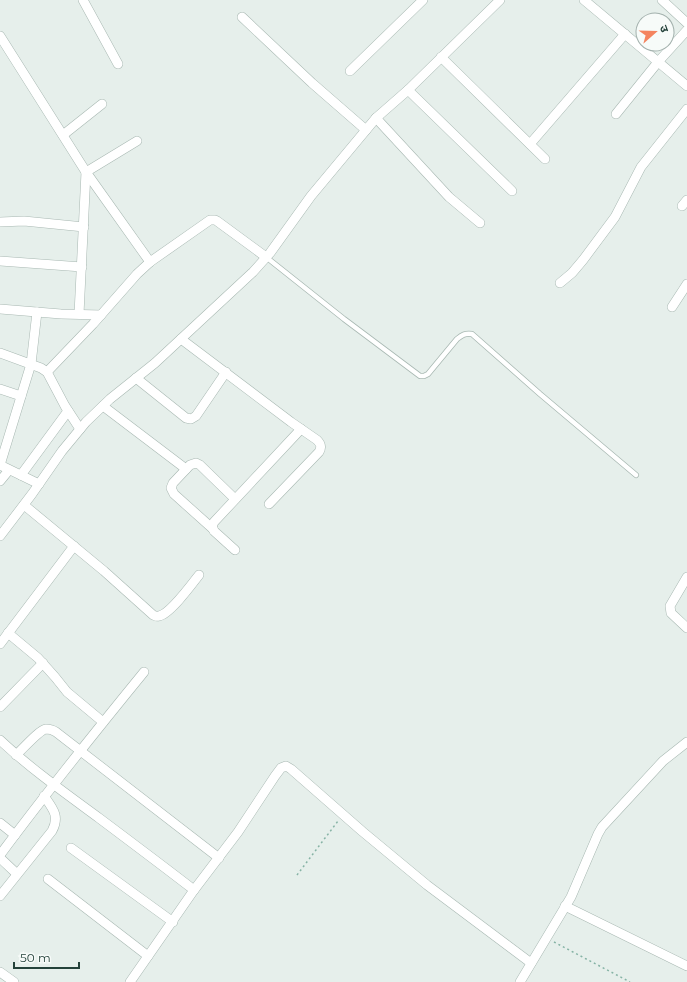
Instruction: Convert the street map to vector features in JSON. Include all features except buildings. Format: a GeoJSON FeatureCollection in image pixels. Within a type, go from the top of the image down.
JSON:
{"type":"FeatureCollection","features":[{"type":"Feature","properties":{"kind":"street"},"geometry":{"type":"LineString","coordinates":[[83,0],[118,64]]}},
{"type":"Feature","properties":{"kind":"street"},"geometry":{"type":"LineString","coordinates":[[350,71],[423,0]]}},
{"type":"Feature","properties":{"kind":"street"},"geometry":{"type":"LineString","coordinates":[[0,536],[62,451],[86,422],[155,363],[250,276],[312,196],[376,118],[408,90],[500,0]]}},
{"type":"Feature","properties":{"kind":"street"},"geometry":{"type":"LineString","coordinates":[[584,0],[687,86]]}},
{"type":"Feature","properties":{"kind":"street"},"geometry":{"type":"LineString","coordinates":[[662,0],[687,23]]}},
{"type":"Feature","properties":{"kind":"street"},"geometry":{"type":"LineString","coordinates":[[242,17],[312,83],[366,130]]}},
{"type":"Feature","properties":{"kind":"street"},"geometry":{"type":"LineString","coordinates":[[616,114],[658,62],[687,30]]}},
{"type":"Feature","properties":{"kind":"street"},"geometry":{"type":"LineString","coordinates":[[530,144],[625,34]]}},
{"type":"Feature","properties":{"kind":"street"},"geometry":{"type":"LineString","coordinates":[[0,36],[86,172],[150,262]]}},
{"type":"Feature","properties":{"kind":"street"},"geometry":{"type":"LineString","coordinates":[[441,57],[545,159]]}},
{"type":"Feature","properties":{"kind":"street"},"geometry":{"type":"LineString","coordinates":[[408,90],[512,191]]}},
{"type":"Feature","properties":{"kind":"street"},"geometry":{"type":"LineString","coordinates":[[63,135],[102,104]]}},
{"type":"Feature","properties":{"kind":"street"},"geometry":{"type":"LineString","coordinates":[[560,283],[583,260],[615,217],[641,167],[687,109]]}},
{"type":"Feature","properties":{"kind":"street"},"geometry":{"type":"LineString","coordinates":[[376,118],[449,197],[480,223]]}},
{"type":"Feature","properties":{"kind":"street"},"geometry":{"type":"LineString","coordinates":[[86,172],[137,141]]}},
{"type":"Feature","properties":{"kind":"street"},"geometry":{"type":"LineString","coordinates":[[79,314],[86,172]]}},
{"type":"Feature","properties":{"kind":"street"},"geometry":{"type":"LineString","coordinates":[[47,372],[101,315],[137,274],[150,262],[210,220],[217,221],[266,257]]}},
{"type":"Feature","properties":{"kind":"street"},"geometry":{"type":"LineString","coordinates":[[0,222],[41,222],[84,227]]}},
{"type":"Feature","properties":{"kind":"street"},"geometry":{"type":"LineString","coordinates":[[0,261],[82,267]]}},
{"type":"Feature","properties":{"kind":"street"},"geometry":{"type":"LineString","coordinates":[[672,307],[687,284]]}},
{"type":"Feature","properties":{"kind":"street"},"geometry":{"type":"LineString","coordinates":[[0,309],[101,315]]}},
{"type":"Feature","properties":{"kind":"street"},"geometry":{"type":"LineString","coordinates":[[37,312],[31,364],[0,465],[39,484]]}},
{"type":"Feature","properties":{"kind":"street"},"geometry":{"type":"LineString","coordinates":[[181,339],[321,443],[321,450],[269,504]]}},
{"type":"Feature","properties":{"kind":"street"},"geometry":{"type":"LineString","coordinates":[[0,354],[31,364],[47,372],[80,430]]}},
{"type":"Feature","properties":{"kind":"street"},"geometry":{"type":"LineString","coordinates":[[136,378],[186,418],[191,419],[196,416],[226,372]]}},
{"type":"Feature","properties":{"kind":"street"},"geometry":{"type":"LineString","coordinates":[[0,389],[21,396]]}},
{"type":"Feature","properties":{"kind":"street"},"geometry":{"type":"LineString","coordinates":[[103,406],[186,469]]}},
{"type":"Feature","properties":{"kind":"street"},"geometry":{"type":"LineString","coordinates":[[21,475],[68,411]]}},
{"type":"Feature","properties":{"kind":"street"},"geometry":{"type":"LineString","coordinates":[[213,529],[212,526],[214,522],[301,429]]}},
{"type":"Feature","properties":{"kind":"street"},"geometry":{"type":"LineString","coordinates":[[235,499],[198,464],[193,463],[186,469],[171,488],[174,494],[235,550]]}},
{"type":"Feature","properties":{"kind":"street"},"geometry":{"type":"LineString","coordinates":[[0,481],[9,470]]}},
{"type":"Feature","properties":{"kind":"street"},"geometry":{"type":"LineString","coordinates":[[24,505],[157,617],[168,611],[199,574]]}},
{"type":"Feature","properties":{"kind":"street"},"geometry":{"type":"LineString","coordinates":[[0,644],[74,546]]}},
{"type":"Feature","properties":{"kind":"street"},"geometry":{"type":"LineString","coordinates":[[687,577],[670,606],[671,613],[687,628]]}},
{"type":"Feature","properties":{"kind":"street"},"geometry":{"type":"LineString","coordinates":[[8,633],[38,658],[67,692],[103,722]]}},
{"type":"Feature","properties":{"kind":"street"},"geometry":{"type":"LineString","coordinates":[[0,707],[43,664]]}},
{"type":"Feature","properties":{"kind":"street"},"geometry":{"type":"LineString","coordinates":[[17,874],[0,857],[44,796],[144,672]]}},
{"type":"Feature","properties":{"kind":"street"},"geometry":{"type":"LineString","coordinates":[[16,755],[44,730],[46,729],[56,732],[218,858]]}},
{"type":"Feature","properties":{"kind":"street"},"geometry":{"type":"LineString","coordinates":[[0,740],[53,785],[145,852],[194,890]]}},
{"type":"Feature","properties":{"kind":"street"},"geometry":{"type":"LineString","coordinates":[[520,982],[576,886],[602,827],[663,761],[687,742]]}},
{"type":"Feature","properties":{"kind":"street"},"geometry":{"type":"LineString","coordinates":[[130,982],[194,890],[238,832],[275,776],[283,767],[288,767],[291,769],[427,886],[531,963]]}},
{"type":"Feature","properties":{"kind":"street"},"geometry":{"type":"LineString","coordinates":[[0,896],[55,826],[56,815],[44,796]]}},
{"type":"Feature","properties":{"kind":"street"},"geometry":{"type":"LineString","coordinates":[[0,824],[15,835]]}},
{"type":"Feature","properties":{"kind":"street"},"geometry":{"type":"LineString","coordinates":[[71,848],[173,922]]}},
{"type":"Feature","properties":{"kind":"street"},"geometry":{"type":"LineString","coordinates":[[48,879],[148,956]]}},
{"type":"Feature","properties":{"kind":"street"},"geometry":{"type":"LineString","coordinates":[[565,906],[687,966]]}},
{"type":"Feature","properties":{"kind":"street"},"geometry":{"type":"LineString","coordinates":[[0,972],[14,982]]}},
{"type":"Feature","properties":{"kind":"lane"},"geometry":{"type":"LineString","coordinates":[[266,257],[344,319],[420,376],[428,374],[457,339],[467,333],[472,334],[636,475]]}},
{"type":"Feature","properties":{"kind":"path"},"geometry":{"type":"LineString","coordinates":[[298,876],[343,815]]}},
{"type":"Feature","properties":{"kind":"path"},"geometry":{"type":"LineString","coordinates":[[547,938],[630,982]]}}]}
